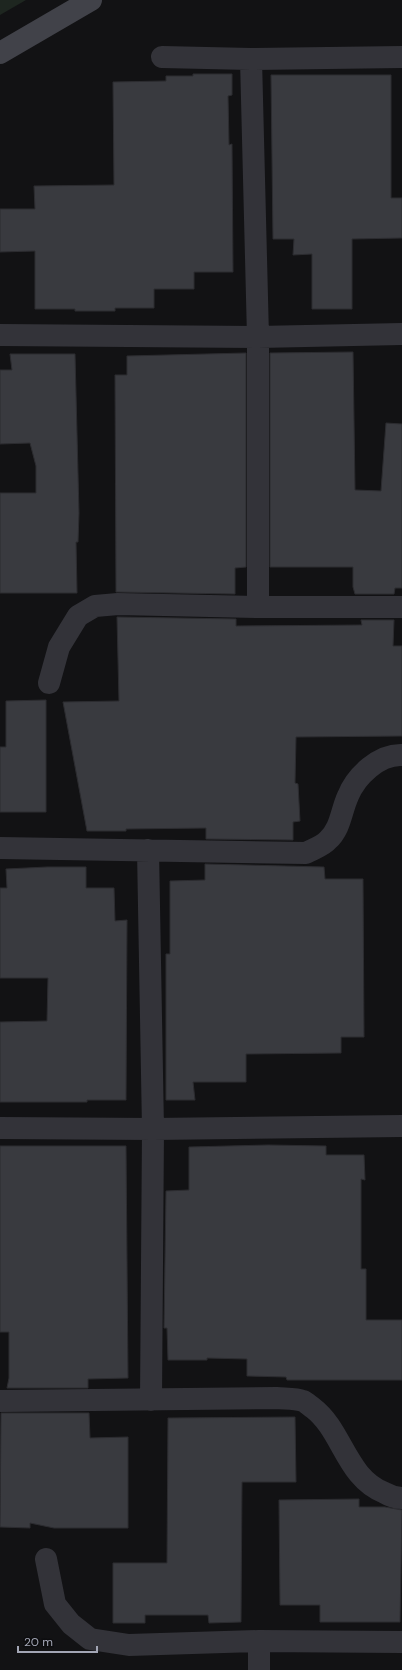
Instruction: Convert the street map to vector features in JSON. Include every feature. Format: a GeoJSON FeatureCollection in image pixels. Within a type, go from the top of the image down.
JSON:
{"type":"FeatureCollection","features":[{"type":"Feature","properties":{"kind":"street"},"geometry":{"type":"LineString","coordinates":[[0,53],[91,0]]}},
{"type":"Feature","properties":{"kind":"street"},"geometry":{"type":"LineString","coordinates":[[162,57],[251,59],[402,57]]}},
{"type":"Feature","properties":{"kind":"street"},"geometry":{"type":"LineString","coordinates":[[251,59],[258,337],[258,607]]}},
{"type":"Feature","properties":{"kind":"street"},"geometry":{"type":"LineString","coordinates":[[0,336],[258,337],[402,334]]}},
{"type":"Feature","properties":{"kind":"street"},"geometry":{"type":"LineString","coordinates":[[49,683],[59,647],[78,616],[95,606],[118,604],[258,607],[402,607]]}},
{"type":"Feature","properties":{"kind":"street"},"geometry":{"type":"LineString","coordinates":[[0,848],[306,853],[328,841],[339,825],[347,796],[355,783],[369,768],[383,759],[402,755]]}},
{"type":"Feature","properties":{"kind":"street"},"geometry":{"type":"LineString","coordinates":[[148,850],[152,1128],[151,1400]]}},
{"type":"Feature","properties":{"kind":"street"},"geometry":{"type":"LineString","coordinates":[[0,1128],[402,1126]]}},
{"type":"Feature","properties":{"kind":"street"},"geometry":{"type":"LineString","coordinates":[[0,1401],[276,1398],[304,1401],[319,1412],[353,1467],[364,1480],[377,1490],[397,1498],[402,1498]]}},
{"type":"Feature","properties":{"kind":"street"},"geometry":{"type":"LineString","coordinates":[[46,1560],[55,1604],[71,1624],[90,1639],[129,1645],[259,1641],[402,1642]]}},
{"type":"Feature","properties":{"kind":"street"},"geometry":{"type":"LineString","coordinates":[[259,1641],[259,1670]]}},
{"type":"Feature","properties":{"kind":"shaded area"},"geometry":{"type":"Polygon","coordinates":[[[0,0],[26,0],[0,15],[0,0]]]}},
{"type":"Feature","properties":{"kind":"building"},"geometry":{"type":"Polygon","coordinates":[[[193,74],[232,74],[232,95],[228,96],[229,145],[232,144],[233,272],[194,272],[194,289],[154,289],[154,308],[115,308],[115,311],[35,309],[35,251],[0,252],[0,209],[35,209],[34,186],[114,185],[113,82],[166,81],[166,76],[193,76],[193,74]]]}},
{"type":"Feature","properties":{"kind":"building"},"geometry":{"type":"Polygon","coordinates":[[[271,75],[391,75],[391,198],[402,198],[402,238],[352,239],[352,309],[312,309],[312,254],[293,255],[294,239],[273,239],[271,75]]]}},
{"type":"Feature","properties":{"kind":"building"},"geometry":{"type":"Polygon","coordinates":[[[353,352],[355,490],[381,491],[386,423],[402,424],[402,588],[395,588],[394,594],[355,594],[353,587],[353,567],[270,567],[270,353],[353,352]]]}},
{"type":"Feature","properties":{"kind":"building"},"geometry":{"type":"Polygon","coordinates":[[[246,353],[246,567],[235,568],[235,594],[116,592],[115,375],[127,375],[127,356],[246,353]]]}},
{"type":"Feature","properties":{"kind":"building"},"geometry":{"type":"Polygon","coordinates":[[[10,354],[75,354],[79,513],[78,542],[76,542],[77,593],[0,593],[0,493],[36,493],[36,466],[30,443],[0,444],[0,370],[12,370],[10,354]]]}},
{"type":"Feature","properties":{"kind":"building"},"geometry":{"type":"Polygon","coordinates":[[[117,617],[236,619],[236,626],[362,625],[361,620],[394,620],[393,646],[402,646],[402,736],[296,737],[295,783],[298,784],[300,821],[293,822],[293,840],[206,839],[206,828],[87,831],[63,702],[119,701],[117,617]]]}},
{"type":"Feature","properties":{"kind":"building"},"geometry":{"type":"Polygon","coordinates":[[[46,700],[46,812],[0,812],[0,747],[6,747],[6,701],[46,700]]]}},
{"type":"Feature","properties":{"kind":"building"},"geometry":{"type":"Polygon","coordinates":[[[205,864],[324,867],[325,879],[363,879],[364,1037],[341,1037],[341,1053],[246,1054],[246,1082],[193,1082],[195,1100],[166,1100],[166,954],[170,954],[170,881],[205,880],[205,864]]]}},
{"type":"Feature","properties":{"kind":"building"},"geometry":{"type":"Polygon","coordinates":[[[86,867],[86,888],[114,888],[115,921],[127,920],[126,1100],[87,1100],[87,1102],[0,1102],[0,1022],[47,1021],[48,978],[0,978],[0,888],[7,888],[6,869],[86,867]]]}},
{"type":"Feature","properties":{"kind":"building"},"geometry":{"type":"Polygon","coordinates":[[[268,1145],[326,1146],[326,1155],[364,1155],[365,1180],[361,1179],[361,1269],[366,1269],[366,1320],[402,1320],[402,1380],[287,1380],[286,1377],[247,1376],[247,1359],[207,1358],[207,1360],[168,1360],[167,1328],[164,1328],[166,1191],[189,1190],[189,1147],[268,1145]]]}},
{"type":"Feature","properties":{"kind":"building"},"geometry":{"type":"Polygon","coordinates":[[[0,1146],[126,1146],[128,1378],[88,1379],[88,1388],[7,1388],[9,1378],[9,1332],[0,1332],[0,1146]]]}},
{"type":"Feature","properties":{"kind":"building"},"geometry":{"type":"Polygon","coordinates":[[[1,1413],[89,1413],[90,1438],[128,1437],[128,1528],[54,1528],[30,1523],[30,1528],[0,1527],[1,1413]]]}},
{"type":"Feature","properties":{"kind":"building"},"geometry":{"type":"Polygon","coordinates":[[[295,1417],[296,1482],[242,1482],[241,1622],[209,1623],[208,1615],[145,1615],[145,1623],[113,1623],[113,1563],[167,1563],[168,1418],[295,1417]]]}},
{"type":"Feature","properties":{"kind":"building"},"geometry":{"type":"Polygon","coordinates":[[[359,1499],[359,1507],[385,1507],[402,1510],[400,1622],[320,1622],[320,1605],[280,1605],[279,1500],[359,1499]]]}}]}
